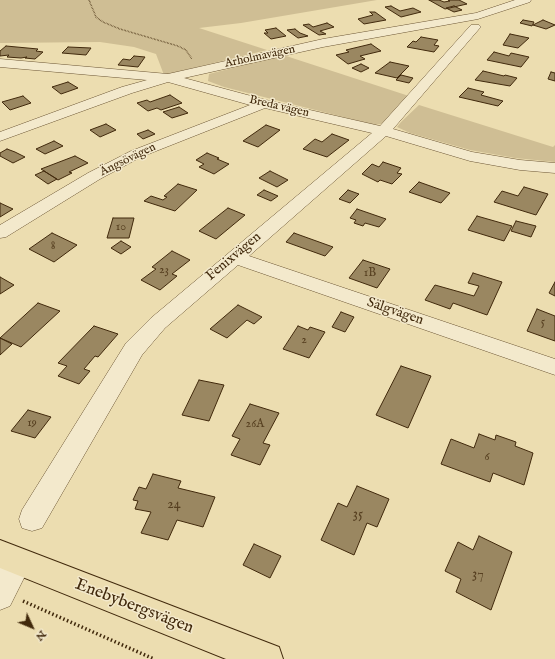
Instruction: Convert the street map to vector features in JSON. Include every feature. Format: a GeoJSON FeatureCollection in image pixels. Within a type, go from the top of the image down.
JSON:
{"type":"FeatureCollection","features":[{"type":"Feature","properties":{"kind":"main road","name":"Enebybergsvägen"},"geometry":{"type":"LineString","coordinates":[[9,558],[267,659]]}},
{"type":"Feature","properties":{"kind":"street","name":"Arholmavägen"},"geometry":{"type":"LineString","coordinates":[[0,137],[127,90],[168,78],[323,43],[478,16],[526,0]]}},
{"type":"Feature","properties":{"kind":"street","name":"Fenixvägen"},"geometry":{"type":"LineString","coordinates":[[32,519],[134,349],[158,322],[383,131],[475,27]]}},
{"type":"Feature","properties":{"kind":"street","name":"Breda vägen"},"geometry":{"type":"LineString","coordinates":[[0,63],[168,78],[264,104],[383,131],[470,156],[520,165],[555,168]]}},
{"type":"Feature","properties":{"kind":"street","name":"Ängsövägen"},"geometry":{"type":"LineString","coordinates":[[0,233],[94,176],[136,154],[264,104]]}},
{"type":"Feature","properties":{"kind":"street","name":"Sälgvägen"},"geometry":{"type":"LineString","coordinates":[[234,257],[555,367]]}},
{"type":"Feature","properties":{"kind":"street"},"geometry":{"type":"LineString","coordinates":[[1,594],[9,558]]}},
{"type":"Feature","properties":{"kind":"path"},"geometry":{"type":"LineString","coordinates":[[89,0],[96,17],[103,22],[120,29],[178,46],[186,50],[200,70]]}},
{"type":"Feature","properties":{"kind":"path"},"geometry":{"type":"LineString","coordinates":[[1,594],[154,659]]}},
{"type":"Feature","properties":{"kind":"shaded area"},"geometry":{"type":"Polygon","coordinates":[[[0,0],[377,0],[241,23],[199,28],[267,50],[164,75],[156,54],[134,47],[100,42],[0,43],[0,0]]]}},
{"type":"Feature","properties":{"kind":"shaded area"},"geometry":{"type":"Polygon","coordinates":[[[283,55],[409,96],[385,123],[375,125],[224,87],[208,81],[209,74],[283,55]]]}},
{"type":"Feature","properties":{"kind":"shaded area"},"geometry":{"type":"Polygon","coordinates":[[[419,105],[553,147],[555,145],[555,162],[515,158],[470,150],[410,133],[397,127],[419,105]]]}},
{"type":"Feature","properties":{"kind":"building"},"geometry":{"type":"Polygon","coordinates":[[[429,0],[439,0],[444,2],[450,1],[448,0],[459,0],[467,4],[445,9],[429,0]]]}},
{"type":"Feature","properties":{"kind":"building"},"geometry":{"type":"Polygon","coordinates":[[[391,6],[400,11],[413,8],[421,12],[401,17],[385,7],[391,6]]]}},
{"type":"Feature","properties":{"kind":"building"},"geometry":{"type":"Polygon","coordinates":[[[454,6],[462,10],[454,12],[446,8],[454,6]]]}},
{"type":"Feature","properties":{"kind":"building"},"geometry":{"type":"Polygon","coordinates":[[[370,12],[375,12],[386,20],[364,24],[358,19],[373,15],[370,12]]]}},
{"type":"Feature","properties":{"kind":"building"},"geometry":{"type":"Polygon","coordinates":[[[523,20],[534,22],[532,26],[520,23],[523,20]]]}},
{"type":"Feature","properties":{"kind":"building"},"geometry":{"type":"Polygon","coordinates":[[[543,20],[555,25],[546,29],[533,25],[543,20]]]}},
{"type":"Feature","properties":{"kind":"building"},"geometry":{"type":"Polygon","coordinates":[[[327,23],[334,27],[320,31],[326,34],[319,35],[303,25],[309,24],[313,27],[327,23]]]}},
{"type":"Feature","properties":{"kind":"building"},"geometry":{"type":"Polygon","coordinates":[[[276,28],[286,36],[271,39],[264,33],[268,33],[265,30],[276,28]]]}},
{"type":"Feature","properties":{"kind":"building"},"geometry":{"type":"Polygon","coordinates":[[[295,29],[308,36],[298,38],[287,30],[295,29]]]}},
{"type":"Feature","properties":{"kind":"building"},"geometry":{"type":"Polygon","coordinates":[[[510,34],[529,38],[518,48],[503,45],[510,34]]]}},
{"type":"Feature","properties":{"kind":"building"},"geometry":{"type":"Polygon","coordinates":[[[421,37],[438,40],[434,45],[439,46],[434,52],[407,47],[413,41],[416,42],[421,37]]]}},
{"type":"Feature","properties":{"kind":"building"},"geometry":{"type":"Polygon","coordinates":[[[371,44],[381,51],[360,56],[365,59],[348,64],[336,55],[349,52],[346,50],[371,44]]]}},
{"type":"Feature","properties":{"kind":"building"},"geometry":{"type":"Polygon","coordinates":[[[6,46],[38,49],[36,51],[43,52],[35,59],[25,58],[27,57],[7,57],[9,55],[0,56],[0,51],[6,46]]]}},
{"type":"Feature","properties":{"kind":"building"},"geometry":{"type":"Polygon","coordinates":[[[68,47],[91,48],[86,55],[62,53],[68,47]]]}},
{"type":"Feature","properties":{"kind":"building"},"geometry":{"type":"Polygon","coordinates":[[[494,52],[509,56],[511,53],[529,57],[521,67],[487,60],[494,52]]]}},
{"type":"Feature","properties":{"kind":"building"},"geometry":{"type":"Polygon","coordinates":[[[134,56],[145,57],[138,67],[118,65],[123,59],[130,60],[134,56]]]}},
{"type":"Feature","properties":{"kind":"building"},"geometry":{"type":"Polygon","coordinates":[[[390,62],[409,66],[397,78],[375,73],[390,62]]]}},
{"type":"Feature","properties":{"kind":"building"},"geometry":{"type":"Polygon","coordinates":[[[361,64],[369,68],[361,72],[352,68],[361,64]]]}},
{"type":"Feature","properties":{"kind":"building"},"geometry":{"type":"Polygon","coordinates":[[[483,71],[517,78],[510,86],[475,80],[483,71]]]}},
{"type":"Feature","properties":{"kind":"building"},"geometry":{"type":"Polygon","coordinates":[[[551,72],[555,73],[555,81],[548,79],[551,72]]]}},
{"type":"Feature","properties":{"kind":"building"},"geometry":{"type":"Polygon","coordinates":[[[401,75],[413,78],[409,83],[396,80],[401,75]]]}},
{"type":"Feature","properties":{"kind":"building"},"geometry":{"type":"Polygon","coordinates":[[[68,82],[78,88],[61,94],[52,87],[68,82]]]}},
{"type":"Feature","properties":{"kind":"building"},"geometry":{"type":"Polygon","coordinates":[[[468,88],[484,92],[481,95],[503,101],[498,106],[459,97],[468,88]]]}},
{"type":"Feature","properties":{"kind":"building"},"geometry":{"type":"Polygon","coordinates":[[[170,95],[182,103],[161,110],[157,108],[148,111],[137,103],[147,100],[150,102],[170,95]]]}},
{"type":"Feature","properties":{"kind":"building"},"geometry":{"type":"Polygon","coordinates":[[[23,96],[31,103],[10,110],[2,102],[23,96]]]}},
{"type":"Feature","properties":{"kind":"building"},"geometry":{"type":"Polygon","coordinates":[[[179,107],[188,113],[172,118],[163,112],[179,107]]]}},
{"type":"Feature","properties":{"kind":"building"},"geometry":{"type":"Polygon","coordinates":[[[106,124],[116,130],[100,137],[90,130],[106,124]]]}},
{"type":"Feature","properties":{"kind":"building"},"geometry":{"type":"Polygon","coordinates":[[[266,125],[280,130],[258,147],[243,141],[266,125]]]}},
{"type":"Feature","properties":{"kind":"building"},"geometry":{"type":"Polygon","coordinates":[[[148,130],[155,134],[143,139],[137,134],[148,130]]]}},
{"type":"Feature","properties":{"kind":"building"},"geometry":{"type":"Polygon","coordinates":[[[332,134],[349,140],[327,157],[303,149],[315,139],[322,142],[332,134]]]}},
{"type":"Feature","properties":{"kind":"building"},"geometry":{"type":"Polygon","coordinates":[[[54,141],[63,146],[45,154],[36,149],[54,141]]]}},
{"type":"Feature","properties":{"kind":"building"},"geometry":{"type":"Polygon","coordinates":[[[7,149],[25,157],[13,163],[0,156],[0,153],[7,149]]]}},
{"type":"Feature","properties":{"kind":"building"},"geometry":{"type":"Polygon","coordinates":[[[207,153],[229,164],[214,174],[199,167],[204,164],[196,160],[207,153]]]}},
{"type":"Feature","properties":{"kind":"building"},"geometry":{"type":"Polygon","coordinates":[[[75,156],[88,163],[69,172],[72,173],[58,180],[41,169],[75,156]]]}},
{"type":"Feature","properties":{"kind":"building"},"geometry":{"type":"Polygon","coordinates":[[[383,162],[401,168],[397,173],[402,174],[392,184],[380,180],[378,182],[362,174],[372,164],[379,167],[383,162]]]}},
{"type":"Feature","properties":{"kind":"building"},"geometry":{"type":"Polygon","coordinates":[[[44,171],[57,179],[48,184],[35,175],[44,171]]]}},
{"type":"Feature","properties":{"kind":"building"},"geometry":{"type":"Polygon","coordinates":[[[270,171],[288,180],[277,187],[259,178],[270,171]]]}},
{"type":"Feature","properties":{"kind":"building"},"geometry":{"type":"Polygon","coordinates":[[[419,182],[450,193],[441,203],[409,192],[419,182]]]}},
{"type":"Feature","properties":{"kind":"building"},"geometry":{"type":"Polygon","coordinates":[[[178,184],[197,190],[175,211],[144,201],[151,196],[163,200],[167,197],[164,196],[178,184]]]}},
{"type":"Feature","properties":{"kind":"building"},"geometry":{"type":"Polygon","coordinates":[[[524,187],[548,194],[536,215],[494,202],[502,191],[518,196],[524,187]]]}},
{"type":"Feature","properties":{"kind":"building"},"geometry":{"type":"Polygon","coordinates":[[[264,190],[278,196],[271,201],[257,195],[264,190]]]}},
{"type":"Feature","properties":{"kind":"building"},"geometry":{"type":"Polygon","coordinates":[[[348,190],[359,194],[350,203],[339,199],[348,190]]]}},
{"type":"Feature","properties":{"kind":"building"},"geometry":{"type":"Polygon","coordinates":[[[0,203],[13,209],[0,217],[0,203]]]}},
{"type":"Feature","properties":{"kind":"building"},"geometry":{"type":"Polygon","coordinates":[[[228,208],[245,215],[216,239],[199,231],[228,208]]]}},
{"type":"Feature","properties":{"kind":"building"},"geometry":{"type":"Polygon","coordinates":[[[357,209],[386,219],[379,227],[365,223],[363,226],[354,223],[356,220],[350,218],[357,209]]]}},
{"type":"Feature","properties":{"kind":"building"},"geometry":{"type":"Polygon","coordinates":[[[477,216],[512,226],[504,241],[468,230],[477,216]]]}},
{"type":"Feature","properties":{"kind":"building"},"geometry":{"type":"Polygon","coordinates":[[[113,218],[134,218],[129,238],[107,238],[113,218]]]}},
{"type":"Feature","properties":{"kind":"building"},"geometry":{"type":"Polygon","coordinates":[[[516,221],[536,226],[531,237],[511,231],[516,221]]]}},
{"type":"Feature","properties":{"kind":"building"},"geometry":{"type":"Polygon","coordinates":[[[52,233],[77,245],[54,262],[29,249],[52,233]]]}},
{"type":"Feature","properties":{"kind":"building"},"geometry":{"type":"Polygon","coordinates":[[[294,233],[333,247],[325,256],[286,242],[294,233]]]}},
{"type":"Feature","properties":{"kind":"building"},"geometry":{"type":"Polygon","coordinates":[[[121,241],[131,247],[121,254],[111,248],[121,241]]]}},
{"type":"Feature","properties":{"kind":"building"},"geometry":{"type":"Polygon","coordinates":[[[172,251],[190,260],[172,274],[177,276],[160,290],[141,280],[156,269],[152,267],[172,251]]]}},
{"type":"Feature","properties":{"kind":"building"},"geometry":{"type":"Polygon","coordinates":[[[363,260],[390,269],[377,288],[349,278],[363,260]]]}},
{"type":"Feature","properties":{"kind":"building"},"geometry":{"type":"Polygon","coordinates":[[[473,273],[502,282],[487,315],[453,303],[450,309],[425,300],[435,285],[474,296],[479,286],[468,283],[473,273]]]}},
{"type":"Feature","properties":{"kind":"building"},"geometry":{"type":"Polygon","coordinates":[[[0,277],[14,285],[0,294],[0,277]]]}},
{"type":"Feature","properties":{"kind":"building"},"geometry":{"type":"Polygon","coordinates":[[[555,282],[555,296],[549,293],[555,282]]]}},
{"type":"Feature","properties":{"kind":"building"},"geometry":{"type":"Polygon","coordinates":[[[38,303],[60,311],[21,347],[0,338],[38,303]]]}},
{"type":"Feature","properties":{"kind":"building"},"geometry":{"type":"Polygon","coordinates":[[[238,305],[262,317],[254,324],[247,320],[227,338],[210,329],[238,305]]]}},
{"type":"Feature","properties":{"kind":"building"},"geometry":{"type":"Polygon","coordinates":[[[537,309],[555,316],[555,341],[527,331],[537,309]]]}},
{"type":"Feature","properties":{"kind":"building"},"geometry":{"type":"Polygon","coordinates":[[[341,312],[354,317],[345,332],[332,327],[341,312]]]}},
{"type":"Feature","properties":{"kind":"building"},"geometry":{"type":"Polygon","coordinates":[[[94,326],[118,334],[98,357],[95,356],[84,369],[90,371],[79,384],[58,376],[67,366],[58,363],[94,326]]]}},
{"type":"Feature","properties":{"kind":"building"},"geometry":{"type":"Polygon","coordinates":[[[298,326],[308,330],[310,327],[325,332],[309,358],[283,349],[298,326]]]}},
{"type":"Feature","properties":{"kind":"building"},"geometry":{"type":"Polygon","coordinates":[[[0,338],[12,344],[0,355],[0,338]]]}},
{"type":"Feature","properties":{"kind":"building"},"geometry":{"type":"Polygon","coordinates":[[[401,366],[431,376],[408,428],[376,415],[401,366]]]}},
{"type":"Feature","properties":{"kind":"building"},"geometry":{"type":"Polygon","coordinates":[[[199,380],[224,385],[209,421],[182,415],[199,380]]]}},
{"type":"Feature","properties":{"kind":"building"},"geometry":{"type":"Polygon","coordinates":[[[250,404],[279,413],[263,443],[270,445],[260,465],[231,455],[240,439],[232,436],[250,404]]]}},
{"type":"Feature","properties":{"kind":"building"},"geometry":{"type":"Polygon","coordinates":[[[28,410],[51,417],[35,438],[11,431],[28,410]]]}},
{"type":"Feature","properties":{"kind":"building"},"geometry":{"type":"Polygon","coordinates":[[[479,434],[495,440],[496,435],[516,442],[515,446],[533,453],[524,485],[493,473],[490,482],[441,464],[451,439],[474,448],[479,434]]]}},
{"type":"Feature","properties":{"kind":"building"},"geometry":{"type":"Polygon","coordinates":[[[153,474],[181,481],[178,488],[215,497],[203,527],[177,520],[168,540],[141,533],[151,512],[135,509],[138,501],[133,500],[139,487],[146,489],[153,474]]]}},
{"type":"Feature","properties":{"kind":"building"},"geometry":{"type":"Polygon","coordinates":[[[357,486],[389,499],[377,527],[367,523],[354,555],[321,540],[338,503],[347,507],[357,486]]]}},
{"type":"Feature","properties":{"kind":"building"},"geometry":{"type":"Polygon","coordinates":[[[479,536],[512,552],[491,610],[456,592],[461,579],[445,571],[458,542],[473,550],[479,536]]]}},
{"type":"Feature","properties":{"kind":"building"},"geometry":{"type":"Polygon","coordinates":[[[254,544],[281,556],[270,578],[243,565],[254,544]]]}}]}
